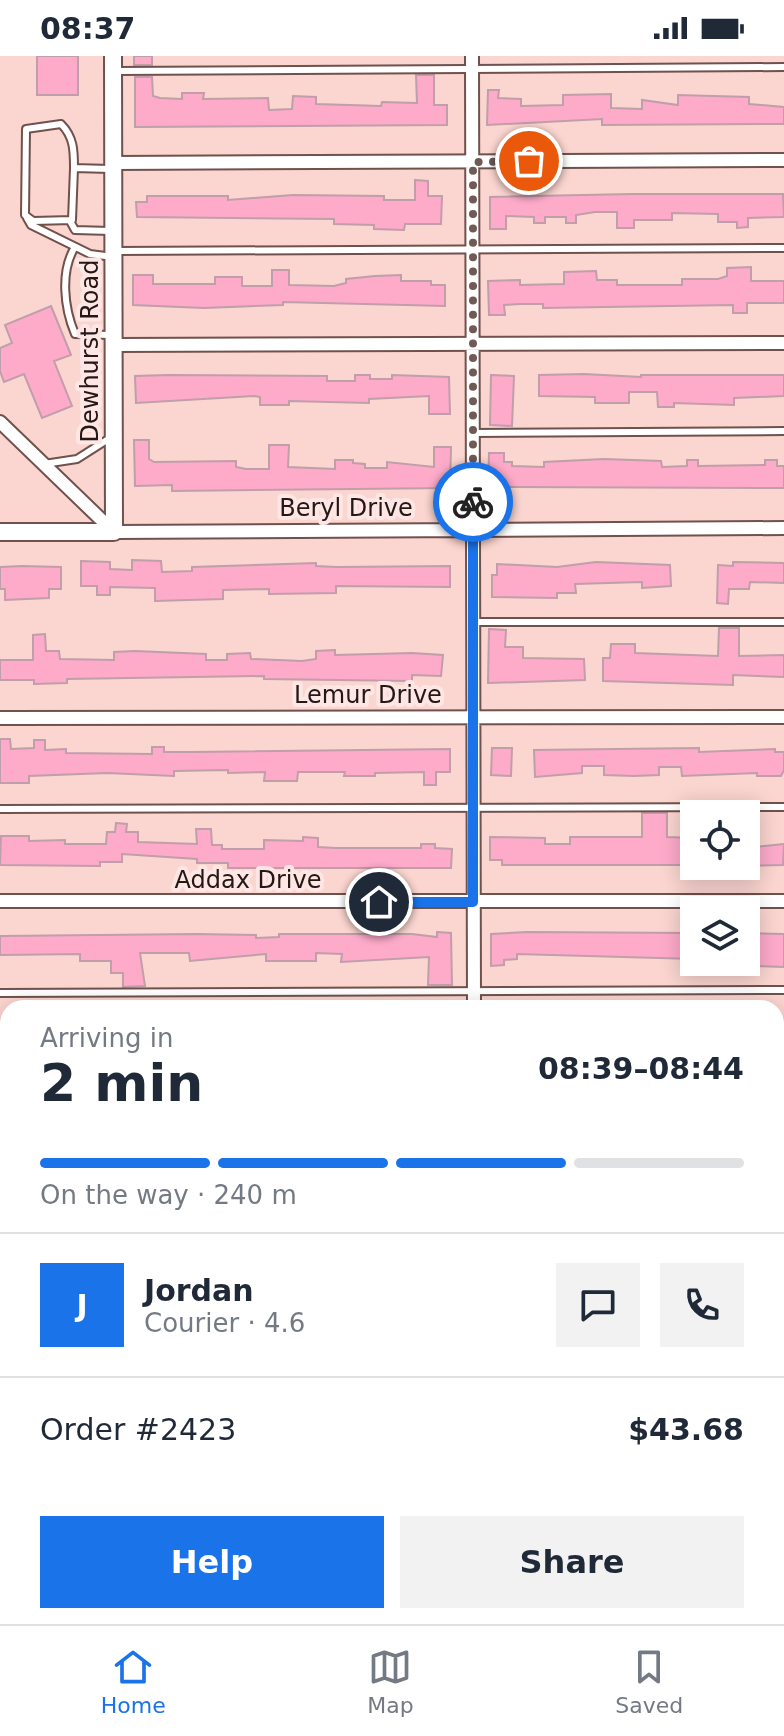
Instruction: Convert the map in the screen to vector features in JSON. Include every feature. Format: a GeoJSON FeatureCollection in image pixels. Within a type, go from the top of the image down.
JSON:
{"type":"FeatureCollection","features":[{"type":"Feature","properties":{"kind":"street"},"geometry":{"type":"LineString","coordinates":[[472,62],[474,1000]]}},
{"type":"Feature","properties":{"kind":"street","name":"Dewhurst Road"},"geometry":{"type":"LineString","coordinates":[[113,63],[114,532]]}},
{"type":"Feature","properties":{"kind":"street"},"geometry":{"type":"LineString","coordinates":[[114,166],[784,160]]}},
{"type":"Feature","properties":{"kind":"street"},"geometry":{"type":"LineString","coordinates":[[114,340],[784,343]]}},
{"type":"Feature","properties":{"kind":"street"},"geometry":{"type":"LineString","coordinates":[[0,422],[114,532]]}},
{"type":"Feature","properties":{"kind":"street","name":"Beryl Drive"},"geometry":{"type":"LineString","coordinates":[[114,532],[784,528]]}},
{"type":"Feature","properties":{"kind":"street"},"geometry":{"type":"LineString","coordinates":[[0,532],[114,532]]}},
{"type":"Feature","properties":{"kind":"street","name":"Lemur Drive"},"geometry":{"type":"LineString","coordinates":[[0,718],[784,717]]}},
{"type":"Feature","properties":{"kind":"street","name":"Addax Drive"},"geometry":{"type":"LineString","coordinates":[[0,901],[784,901]]}},
{"type":"Feature","properties":{"kind":"lane"},"geometry":{"type":"LineString","coordinates":[[113,63],[472,62],[784,67]]}},
{"type":"Feature","properties":{"kind":"lane"},"geometry":{"type":"LineString","coordinates":[[114,231],[75,230],[70,221],[74,145],[61,124],[26,129],[25,215],[31,225],[90,254],[784,248]]}},
{"type":"Feature","properties":{"kind":"lane"},"geometry":{"type":"LineString","coordinates":[[74,168],[114,166]]}},
{"type":"Feature","properties":{"kind":"lane"},"geometry":{"type":"LineString","coordinates":[[25,215],[33,221],[70,221]]}},
{"type":"Feature","properties":{"kind":"lane"},"geometry":{"type":"LineString","coordinates":[[75,247],[67,260],[66,314],[75,334],[114,340]]}},
{"type":"Feature","properties":{"kind":"lane"},"geometry":{"type":"LineString","coordinates":[[473,433],[784,431]]}},
{"type":"Feature","properties":{"kind":"lane"},"geometry":{"type":"LineString","coordinates":[[44,464],[77,459],[114,435]]}},
{"type":"Feature","properties":{"kind":"lane"},"geometry":{"type":"LineString","coordinates":[[473,622],[784,622]]}},
{"type":"Feature","properties":{"kind":"lane"},"geometry":{"type":"LineString","coordinates":[[0,809],[784,807]]}},
{"type":"Feature","properties":{"kind":"lane"},"geometry":{"type":"LineString","coordinates":[[0,993],[784,990]]}},
{"type":"Feature","properties":{"kind":"building"},"geometry":{"type":"Polygon","coordinates":[[[37,56],[78,56],[78,95],[37,95],[37,56]]]}},
{"type":"Feature","properties":{"kind":"building"},"geometry":{"type":"Polygon","coordinates":[[[134,56],[152,56],[152,65],[134,65],[134,56]]]}},
{"type":"Feature","properties":{"kind":"building"},"geometry":{"type":"Polygon","coordinates":[[[416,75],[434,75],[434,105],[447,105],[447,125],[135,127],[135,77],[152,77],[153,96],[160,98],[182,99],[182,93],[204,93],[203,99],[268,98],[269,110],[292,109],[293,96],[316,97],[316,104],[381,106],[382,102],[417,103],[416,75]]]}},
{"type":"Feature","properties":{"kind":"building"},"geometry":{"type":"Polygon","coordinates":[[[488,90],[499,90],[498,98],[521,99],[521,106],[563,105],[563,95],[611,94],[611,108],[642,109],[642,100],[678,105],[678,95],[749,97],[749,104],[784,107],[784,124],[602,125],[602,119],[487,125],[488,90]]]}},
{"type":"Feature","properties":{"kind":"building"},"geometry":{"type":"Polygon","coordinates":[[[415,180],[428,181],[428,196],[442,196],[441,224],[405,224],[404,230],[374,229],[374,225],[334,224],[334,219],[137,217],[136,202],[147,202],[147,196],[228,196],[228,200],[293,195],[384,196],[384,200],[415,200],[415,180]]]}},
{"type":"Feature","properties":{"kind":"building"},"geometry":{"type":"Polygon","coordinates":[[[783,194],[784,217],[748,218],[748,227],[737,228],[737,222],[718,222],[718,214],[672,213],[672,220],[634,220],[634,228],[617,228],[617,212],[595,212],[576,215],[576,223],[566,223],[566,217],[545,217],[545,223],[534,223],[534,217],[506,216],[506,229],[490,229],[490,197],[783,194]]]}},
{"type":"Feature","properties":{"kind":"building"},"geometry":{"type":"Polygon","coordinates":[[[751,267],[751,281],[784,281],[784,303],[747,303],[747,313],[733,313],[733,305],[543,308],[543,304],[520,304],[504,305],[505,315],[489,315],[488,281],[520,280],[520,285],[564,284],[564,272],[596,271],[597,280],[617,280],[617,285],[682,285],[682,279],[718,279],[727,276],[727,268],[751,267]]]}},
{"type":"Feature","properties":{"kind":"building"},"geometry":{"type":"Polygon","coordinates":[[[272,270],[289,270],[289,285],[334,286],[346,283],[346,279],[401,275],[401,281],[431,281],[431,285],[445,285],[445,306],[283,302],[283,305],[204,308],[133,305],[133,275],[153,275],[153,284],[215,284],[215,277],[242,277],[242,286],[272,286],[272,270]]]}},
{"type":"Feature","properties":{"kind":"building"},"geometry":{"type":"Polygon","coordinates":[[[51,306],[71,355],[54,361],[72,406],[42,418],[24,374],[4,382],[0,371],[0,348],[12,343],[5,325],[51,306]]]}},
{"type":"Feature","properties":{"kind":"building"},"geometry":{"type":"Polygon","coordinates":[[[355,375],[370,375],[370,379],[392,379],[392,375],[449,377],[450,414],[429,414],[429,396],[369,399],[369,403],[289,401],[289,405],[260,405],[260,397],[254,396],[136,403],[135,376],[327,376],[327,381],[355,381],[355,375]]]}},
{"type":"Feature","properties":{"kind":"building"},"geometry":{"type":"Polygon","coordinates":[[[491,375],[514,376],[512,426],[490,425],[491,375]]]}},
{"type":"Feature","properties":{"kind":"building"},"geometry":{"type":"Polygon","coordinates":[[[539,375],[641,377],[784,375],[784,396],[734,398],[734,405],[674,403],[674,407],[658,407],[657,392],[629,392],[629,403],[595,403],[595,397],[539,396],[539,375]]]}},
{"type":"Feature","properties":{"kind":"building"},"geometry":{"type":"Polygon","coordinates":[[[134,440],[149,440],[149,459],[154,462],[236,461],[236,467],[246,469],[269,469],[269,445],[289,445],[288,467],[335,469],[335,460],[353,460],[353,463],[365,464],[365,468],[387,468],[387,462],[434,467],[434,447],[451,447],[450,488],[172,491],[172,485],[135,486],[134,440]]]}},
{"type":"Feature","properties":{"kind":"building"},"geometry":{"type":"Polygon","coordinates":[[[489,453],[504,453],[504,462],[512,462],[512,466],[544,467],[544,462],[604,459],[661,461],[662,467],[687,466],[687,460],[698,460],[698,466],[765,465],[765,460],[777,460],[777,466],[784,466],[784,488],[488,487],[489,453]]]}},
{"type":"Feature","properties":{"kind":"building"},"geometry":{"type":"Polygon","coordinates":[[[132,560],[161,561],[162,572],[192,571],[192,567],[316,563],[316,566],[336,567],[450,566],[450,587],[336,586],[336,593],[269,594],[269,589],[223,590],[223,599],[155,601],[155,588],[110,587],[110,595],[97,595],[97,586],[81,586],[81,561],[110,562],[110,569],[132,570],[132,560]]]}},
{"type":"Feature","properties":{"kind":"building"},"geometry":{"type":"Polygon","coordinates":[[[596,562],[670,565],[671,586],[642,588],[642,582],[575,584],[576,593],[557,593],[557,598],[492,597],[492,575],[497,575],[497,564],[557,567],[596,562]]]}},
{"type":"Feature","properties":{"kind":"building"},"geometry":{"type":"Polygon","coordinates":[[[733,562],[784,563],[784,583],[750,582],[749,589],[729,589],[728,604],[717,603],[718,565],[733,566],[733,562]]]}},
{"type":"Feature","properties":{"kind":"building"},"geometry":{"type":"Polygon","coordinates":[[[0,567],[61,567],[61,589],[49,589],[49,598],[5,600],[5,589],[0,589],[0,567]]]}},
{"type":"Feature","properties":{"kind":"building"},"geometry":{"type":"Polygon","coordinates":[[[719,628],[739,628],[739,656],[784,655],[784,677],[733,675],[733,685],[603,681],[603,658],[610,658],[611,644],[635,644],[635,653],[718,656],[719,628]]]}},
{"type":"Feature","properties":{"kind":"building"},"geometry":{"type":"Polygon","coordinates":[[[489,629],[506,630],[505,647],[523,647],[523,658],[584,659],[585,680],[488,683],[489,629]]]}},
{"type":"Feature","properties":{"kind":"building"},"geometry":{"type":"Polygon","coordinates":[[[45,634],[46,651],[59,651],[60,659],[114,660],[114,652],[135,651],[206,654],[206,660],[227,660],[227,654],[250,653],[251,659],[302,661],[316,659],[316,651],[335,650],[335,655],[443,655],[441,676],[412,675],[412,681],[264,679],[264,676],[67,679],[67,683],[34,684],[34,680],[0,680],[0,660],[33,660],[33,635],[45,634]]]}},
{"type":"Feature","properties":{"kind":"building"},"geometry":{"type":"Polygon","coordinates":[[[0,739],[10,739],[11,749],[34,748],[34,740],[45,740],[45,750],[66,749],[66,753],[152,754],[152,747],[164,747],[164,752],[450,749],[450,772],[436,772],[436,785],[424,785],[424,772],[344,776],[345,772],[298,772],[297,781],[264,781],[265,772],[228,773],[228,770],[174,771],[174,776],[107,773],[29,776],[29,783],[0,783],[0,739]]]}},
{"type":"Feature","properties":{"kind":"building"},"geometry":{"type":"Polygon","coordinates":[[[492,748],[512,748],[511,776],[491,775],[492,748]]]}},
{"type":"Feature","properties":{"kind":"building"},"geometry":{"type":"Polygon","coordinates":[[[699,748],[699,752],[775,749],[775,752],[784,752],[784,770],[781,776],[757,776],[757,773],[682,776],[681,767],[659,767],[659,775],[634,776],[604,775],[604,766],[582,766],[582,773],[535,777],[534,750],[699,748]]]}},
{"type":"Feature","properties":{"kind":"building"},"geometry":{"type":"Polygon","coordinates":[[[642,813],[667,813],[667,837],[680,837],[680,865],[502,865],[502,860],[490,860],[490,837],[545,838],[545,844],[570,844],[570,837],[642,837],[642,813]]]}},
{"type":"Feature","properties":{"kind":"building"},"geometry":{"type":"Polygon","coordinates":[[[116,823],[127,824],[126,832],[138,832],[138,842],[197,844],[196,829],[211,829],[212,845],[222,845],[222,849],[264,849],[264,840],[303,841],[303,837],[318,838],[318,847],[335,848],[421,848],[421,844],[435,844],[435,848],[452,849],[451,868],[228,868],[228,863],[197,863],[197,859],[122,854],[122,862],[100,862],[100,866],[0,865],[1,836],[29,836],[29,841],[65,840],[65,844],[106,844],[107,832],[115,832],[116,823]]]}},
{"type":"Feature","properties":{"kind":"building"},"geometry":{"type":"Polygon","coordinates":[[[784,844],[783,865],[760,866],[760,847],[784,844]]]}},
{"type":"Feature","properties":{"kind":"building"},"geometry":{"type":"Polygon","coordinates":[[[437,932],[451,933],[452,985],[428,985],[429,957],[341,962],[342,954],[316,953],[316,961],[266,961],[266,954],[190,961],[189,953],[140,953],[145,986],[123,987],[123,973],[111,973],[111,961],[80,961],[80,954],[0,955],[0,936],[196,934],[256,935],[256,938],[279,937],[279,934],[412,934],[437,937],[437,932]]]}},
{"type":"Feature","properties":{"kind":"building"},"geometry":{"type":"Polygon","coordinates":[[[680,933],[680,959],[517,954],[517,959],[504,960],[504,965],[491,966],[491,934],[680,933]]]}},
{"type":"Feature","properties":{"kind":"building"},"geometry":{"type":"Polygon","coordinates":[[[760,933],[784,934],[784,967],[760,966],[760,933]]]}},
{"type":"Feature","properties":{"kind":"way so far"},"geometry":{"type":"LineString","coordinates":[[473,502],[473,162],[529,161]]}},
{"type":"Feature","properties":{"kind":"route"},"geometry":{"type":"LineString","coordinates":[[379,902],[473,902],[473,502]]}}]}
